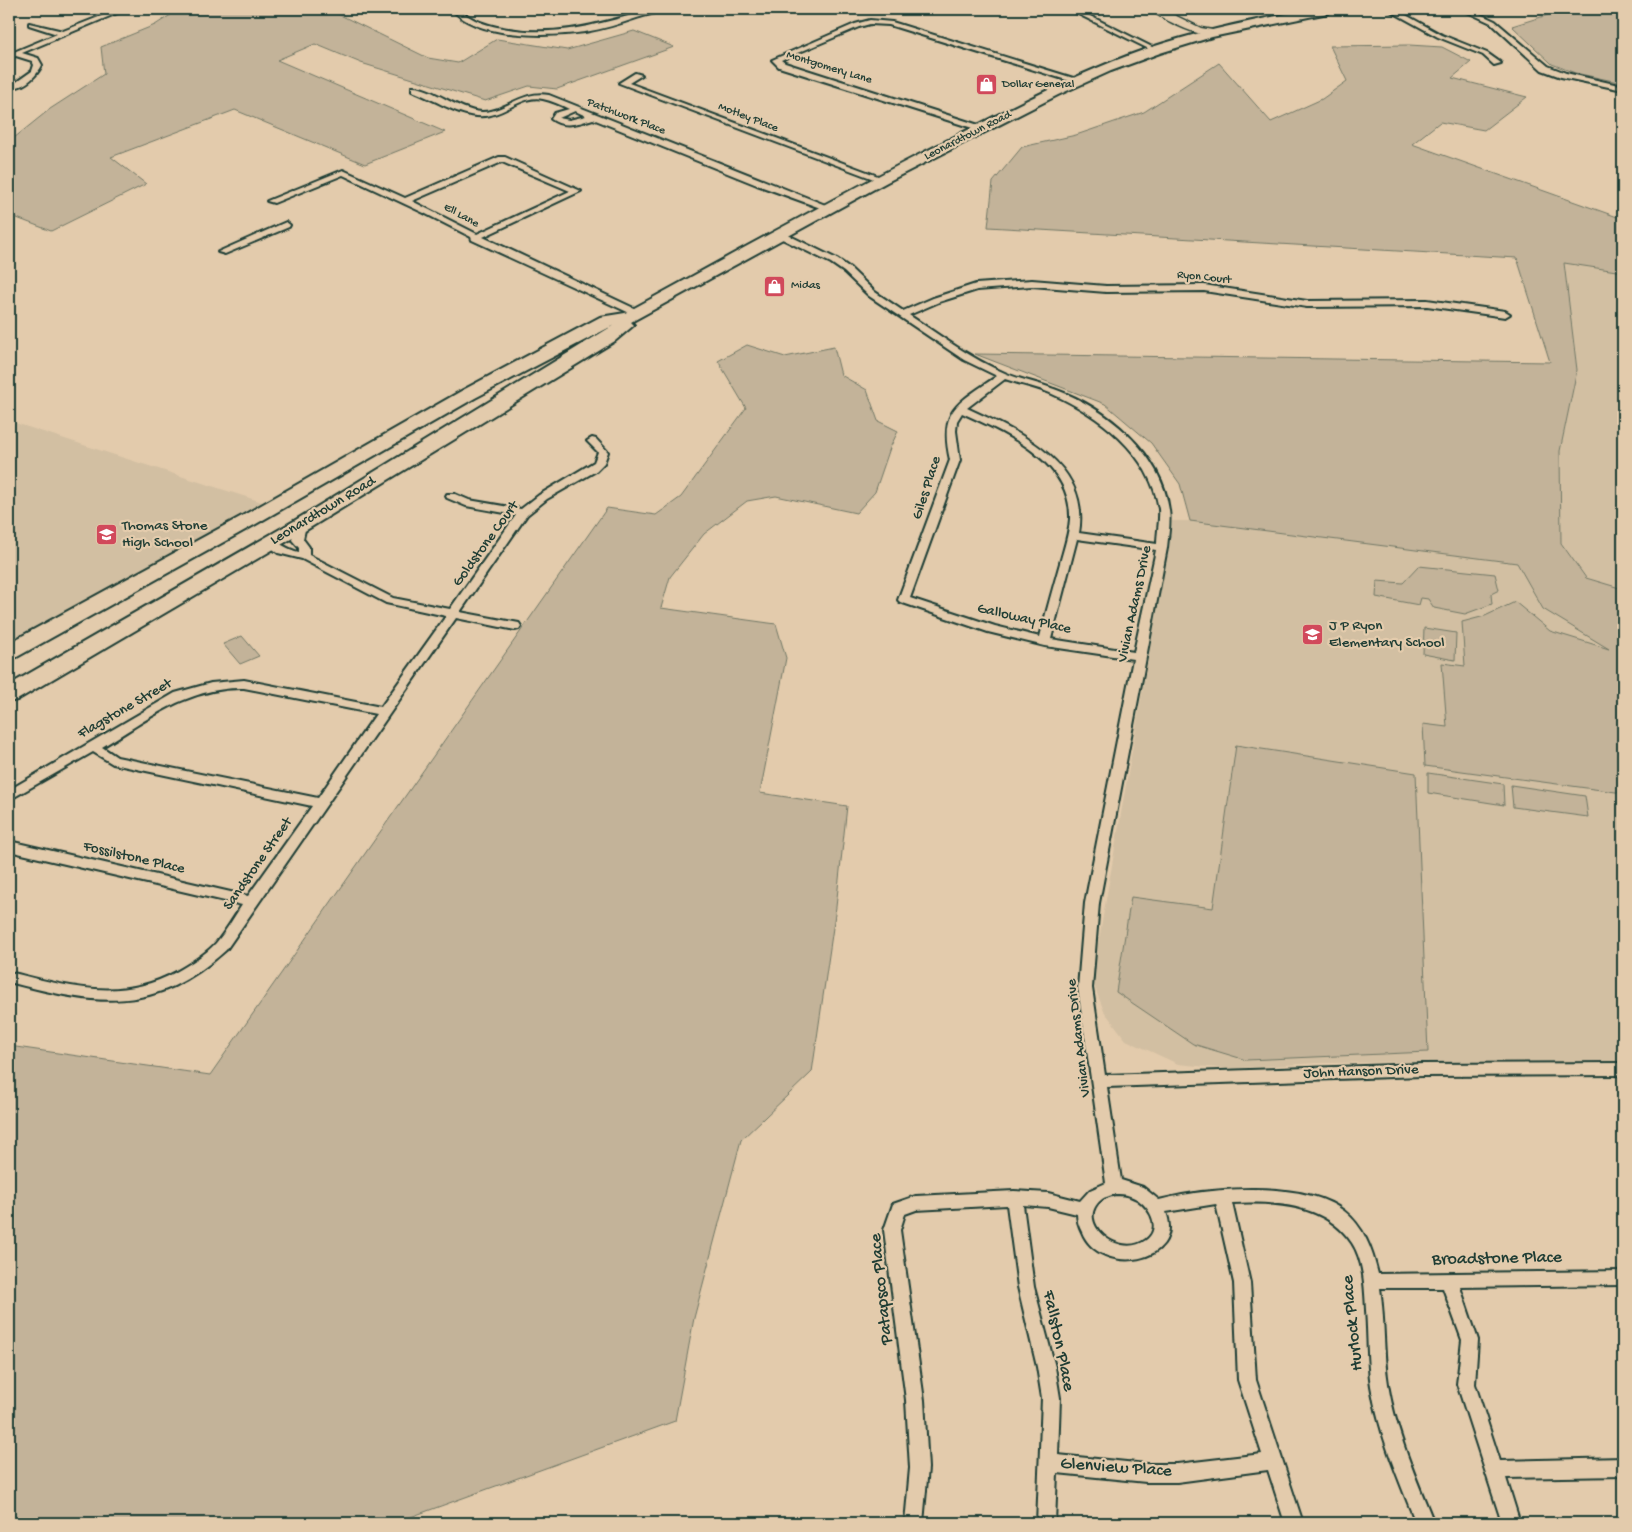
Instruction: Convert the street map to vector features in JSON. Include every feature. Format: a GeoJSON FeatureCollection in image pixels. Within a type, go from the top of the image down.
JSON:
{"type":"FeatureCollection","features":[{"type":"Feature","properties":{"kind":"highway","name":"Leonardtown Road"},"geometry":{"type":"LineString","coordinates":[[9,652],[249,520],[469,394],[606,321],[633,315],[882,179],[1079,81],[1128,59],[1155,50],[1214,33],[1328,9]]}},
{"type":"Feature","properties":{"kind":"highway","name":"Leonardtown Road"},"geometry":{"type":"LineString","coordinates":[[9,695],[301,525],[624,328],[633,315]]}},
{"type":"Feature","properties":{"kind":"highway"},"geometry":{"type":"LineString","coordinates":[[270,542],[264,522],[272,514],[304,496],[323,478]]}},
{"type":"Feature","properties":{"kind":"highway"},"geometry":{"type":"LineString","coordinates":[[141,619],[155,602],[253,542],[255,536],[249,520]]}},
{"type":"Feature","properties":{"kind":"street"},"geometry":{"type":"LineString","coordinates":[[9,56],[124,9]]}},
{"type":"Feature","properties":{"kind":"street"},"geometry":{"type":"LineString","coordinates":[[455,9],[470,20],[488,26],[546,33],[586,30],[659,9]]}},
{"type":"Feature","properties":{"kind":"street"},"geometry":{"type":"LineString","coordinates":[[1071,9],[1155,50]]}},
{"type":"Feature","properties":{"kind":"street"},"geometry":{"type":"LineString","coordinates":[[1155,9],[1199,32],[1214,33]]}},
{"type":"Feature","properties":{"kind":"street"},"geometry":{"type":"LineString","coordinates":[[1164,9],[1211,28],[1214,33]]}},
{"type":"Feature","properties":{"kind":"street"},"geometry":{"type":"LineString","coordinates":[[1390,9],[1440,36],[1490,57],[1497,64]]}},
{"type":"Feature","properties":{"kind":"street"},"geometry":{"type":"LineString","coordinates":[[1464,9],[1493,22],[1545,68],[1564,75],[1623,88]]}},
{"type":"Feature","properties":{"kind":"street","name":"Montgomery Lane"},"geometry":{"type":"LineString","coordinates":[[982,129],[782,65],[776,60],[857,26],[877,22],[890,23],[1079,81]]}},
{"type":"Feature","properties":{"kind":"street"},"geometry":{"type":"LineString","coordinates":[[32,24],[65,34]]}},
{"type":"Feature","properties":{"kind":"street"},"geometry":{"type":"LineString","coordinates":[[17,54],[35,60],[38,65],[35,72],[18,85]]}},
{"type":"Feature","properties":{"kind":"street","name":"Motley Place"},"geometry":{"type":"LineString","coordinates":[[638,75],[623,83],[882,179]]}},
{"type":"Feature","properties":{"kind":"street","name":"Patchwork Place"},"geometry":{"type":"LineString","coordinates":[[415,89],[478,113],[491,112],[534,95],[546,97],[760,183],[829,208]]}},
{"type":"Feature","properties":{"kind":"street"},"geometry":{"type":"LineString","coordinates":[[575,109],[558,115],[555,119],[561,123],[570,123],[593,116]]}},
{"type":"Feature","properties":{"kind":"street"},"geometry":{"type":"LineString","coordinates":[[405,201],[502,159],[577,191],[475,238]]}},
{"type":"Feature","properties":{"kind":"street","name":"Ell Lane"},"geometry":{"type":"LineString","coordinates":[[271,201],[343,172],[633,315]]}},
{"type":"Feature","properties":{"kind":"street"},"geometry":{"type":"LineString","coordinates":[[222,252],[286,224]]}},
{"type":"Feature","properties":{"kind":"street","name":"Vivian Adams Drive"},"geometry":{"type":"LineString","coordinates":[[779,234],[834,261],[847,270],[872,294],[967,358],[1004,376],[1074,401],[1105,421],[1134,447],[1154,476],[1164,510],[1162,548],[1139,656],[1092,903],[1086,967],[1085,988],[1114,1187]]}},
{"type":"Feature","properties":{"kind":"street","name":"Ryon Court"},"geometry":{"type":"LineString","coordinates":[[904,314],[936,300],[976,287],[1032,282],[1122,290],[1157,287],[1204,288],[1307,304],[1427,303],[1505,314]]}},
{"type":"Feature","properties":{"kind":"street","name":"Giles Place"},"geometry":{"type":"LineString","coordinates":[[904,600],[955,460],[950,442],[952,420],[960,410],[1004,376]]}},
{"type":"Feature","properties":{"kind":"street"},"geometry":{"type":"LineString","coordinates":[[960,410],[998,427],[1040,452],[1058,469],[1070,488],[1075,513],[1072,535],[1044,642]]}},
{"type":"Feature","properties":{"kind":"street","name":"Goldstone Court"},"geometry":{"type":"LineString","coordinates":[[454,614],[523,513],[543,497],[592,469],[599,462],[603,452],[592,442]]}},
{"type":"Feature","properties":{"kind":"street"},"geometry":{"type":"LineString","coordinates":[[451,496],[466,503],[523,513]]}},
{"type":"Feature","properties":{"kind":"street"},"geometry":{"type":"LineString","coordinates":[[301,525],[297,540],[304,548],[304,556]]}},
{"type":"Feature","properties":{"kind":"street"},"geometry":{"type":"LineString","coordinates":[[1072,535],[1162,548]]}},
{"type":"Feature","properties":{"kind":"street"},"geometry":{"type":"LineString","coordinates":[[270,542],[285,552],[304,556],[390,601],[515,626]]}},
{"type":"Feature","properties":{"kind":"street","name":"Galloway Place"},"geometry":{"type":"LineString","coordinates":[[904,600],[992,629],[1044,642],[1139,656]]}},
{"type":"Feature","properties":{"kind":"street","name":"Sandstone Street"},"geometry":{"type":"LineString","coordinates":[[9,977],[81,995],[110,997],[138,994],[170,982],[193,970],[221,946],[454,614]]}},
{"type":"Feature","properties":{"kind":"street","name":"Flagstone Street"},"geometry":{"type":"LineString","coordinates":[[9,796],[179,696],[208,686],[244,684],[385,712]]}},
{"type":"Feature","properties":{"kind":"street"},"geometry":{"type":"LineString","coordinates":[[93,746],[113,760],[321,803]]}},
{"type":"Feature","properties":{"kind":"street","name":"Fossilstone Place"},"geometry":{"type":"LineString","coordinates":[[9,846],[251,902]]}},
{"type":"Feature","properties":{"kind":"street","name":"John Hanson Drive"},"geometry":{"type":"LineString","coordinates":[[1098,1081],[1422,1070],[1623,1069]]}},
{"type":"Feature","properties":{"kind":"street"},"geometry":{"type":"LineString","coordinates":[[1114,1187],[1126,1187],[1139,1192],[1149,1198],[1157,1208],[1162,1224],[1158,1239],[1151,1247],[1141,1252],[1117,1253],[1106,1249],[1096,1241],[1085,1226],[1085,1208],[1089,1200],[1096,1194],[1114,1187]]}},
{"type":"Feature","properties":{"kind":"street","name":"Hurlock Place"},"geometry":{"type":"LineString","coordinates":[[1157,1208],[1184,1200],[1275,1196],[1306,1201],[1336,1214],[1360,1240],[1371,1281],[1379,1384],[1388,1428],[1426,1523]]}},
{"type":"Feature","properties":{"kind":"street","name":"Patapsco Place"},"geometry":{"type":"LineString","coordinates":[[914,1523],[919,1468],[915,1400],[892,1230],[899,1209],[916,1203],[1014,1198],[1048,1200],[1085,1208]]}},
{"type":"Feature","properties":{"kind":"street","name":"Fallston Place"},"geometry":{"type":"LineString","coordinates":[[1014,1198],[1026,1288],[1046,1367],[1051,1398],[1046,1523]]}},
{"type":"Feature","properties":{"kind":"street"},"geometry":{"type":"LineString","coordinates":[[1224,1198],[1242,1283],[1247,1380],[1272,1461],[1294,1523]]}},
{"type":"Feature","properties":{"kind":"street","name":"Broadstone Place"},"geometry":{"type":"LineString","coordinates":[[1371,1281],[1623,1278]]}},
{"type":"Feature","properties":{"kind":"street"},"geometry":{"type":"LineString","coordinates":[[1449,1280],[1470,1340],[1466,1384],[1511,1523]]}},
{"type":"Feature","properties":{"kind":"street","name":"Glenview Place"},"geometry":{"type":"LineString","coordinates":[[1049,1463],[1146,1473],[1177,1473],[1272,1461]]}},
{"type":"Feature","properties":{"kind":"street"},"geometry":{"type":"LineString","coordinates":[[1494,1470],[1623,1467]]}},
{"type":"Feature","properties":{"kind":"shaded area"},"geometry":{"type":"Polygon","coordinates":[[[180,9],[340,9],[334,12],[428,58],[458,63],[497,39],[567,50],[634,31],[674,47],[557,89],[529,86],[485,101],[361,63],[315,44],[277,60],[445,132],[365,164],[235,110],[111,157],[146,184],[51,231],[9,215],[9,142],[50,109],[104,74],[101,47],[155,25],[180,9]]]}},
{"type":"Feature","properties":{"kind":"shaded area"},"geometry":{"type":"Polygon","coordinates":[[[1567,9],[1623,9],[1623,83],[1575,73],[1552,64],[1512,26],[1567,9]]]}},
{"type":"Feature","properties":{"kind":"shaded area"},"geometry":{"type":"Polygon","coordinates":[[[1409,45],[1442,47],[1471,62],[1452,78],[1527,97],[1484,130],[1440,122],[1412,144],[1623,219],[1623,272],[1564,263],[1577,370],[1560,451],[1561,543],[1586,578],[1623,589],[1623,793],[1425,766],[1423,724],[1447,727],[1442,663],[1465,666],[1462,622],[1485,616],[1515,602],[1550,631],[1609,649],[1543,609],[1517,563],[1190,521],[1180,484],[1151,443],[1105,404],[975,354],[1550,362],[1517,258],[988,227],[993,182],[1022,147],[1076,135],[1144,112],[1219,63],[1271,122],[1322,99],[1347,81],[1330,46],[1409,45]]]}},
{"type":"Feature","properties":{"kind":"shaded area"},"geometry":{"type":"Polygon","coordinates":[[[1564,262],[1623,272],[1623,589],[1586,578],[1561,543],[1560,451],[1577,370],[1564,262]]]}},
{"type":"Feature","properties":{"kind":"shaded area"},"geometry":{"type":"Polygon","coordinates":[[[747,345],[785,357],[834,347],[841,375],[867,390],[878,421],[898,431],[875,492],[856,513],[776,496],[747,501],[704,534],[670,577],[661,608],[776,624],[786,658],[760,793],[847,806],[836,907],[812,1072],[741,1140],[694,1318],[675,1421],[394,1523],[9,1523],[9,1046],[210,1075],[607,508],[656,515],[681,497],[746,408],[718,361],[747,345]]]}},
{"type":"Feature","properties":{"kind":"shaded area","name":"Thomas Stone High School"},"geometry":{"type":"Polygon","coordinates":[[[9,421],[262,502],[146,569],[9,642],[9,421]]]}},
{"type":"Feature","properties":{"kind":"shaded area"},"geometry":{"type":"Polygon","coordinates":[[[1172,521],[1190,521],[1517,563],[1543,609],[1623,652],[1623,1061],[1316,1063],[1227,1069],[1178,1064],[1126,1040],[1104,1011],[1092,980],[1172,521]]]}},
{"type":"Feature","properties":{"kind":"shaded area"},"geometry":{"type":"Polygon","coordinates":[[[1419,566],[1495,574],[1499,590],[1491,594],[1492,604],[1465,614],[1434,608],[1428,599],[1421,598],[1419,605],[1376,597],[1377,581],[1403,583],[1419,566]]]}},
{"type":"Feature","properties":{"kind":"shaded area"},"geometry":{"type":"Polygon","coordinates":[[[1424,628],[1456,633],[1455,660],[1423,654],[1424,628]]]}},
{"type":"Feature","properties":{"kind":"shaded area"},"geometry":{"type":"Polygon","coordinates":[[[242,636],[259,656],[240,664],[223,644],[242,636]]]}},
{"type":"Feature","properties":{"kind":"shaded area"},"geometry":{"type":"Polygon","coordinates":[[[1236,745],[1416,773],[1428,1052],[1246,1060],[1193,1044],[1116,992],[1131,897],[1213,908],[1236,745]]]}},
{"type":"Feature","properties":{"kind":"shaded area"},"geometry":{"type":"Polygon","coordinates":[[[1428,773],[1503,784],[1504,805],[1428,793],[1428,773]]]}},
{"type":"Feature","properties":{"kind":"shaded area"},"geometry":{"type":"Polygon","coordinates":[[[1511,785],[1585,796],[1588,817],[1513,807],[1511,785]]]}},
{"type":"Feature","properties":{"kind":"place","name":"Dollar General"},"geometry":{"type":"Point","coordinates":[986,85]}},
{"type":"Feature","properties":{"kind":"place","name":"Midas"},"geometry":{"type":"Point","coordinates":[775,286]}},
{"type":"Feature","properties":{"kind":"place","name":"Thomas Stone High School"},"geometry":{"type":"Point","coordinates":[106,535]}},
{"type":"Feature","properties":{"kind":"place","name":"J P Ryon Elementary School"},"geometry":{"type":"Point","coordinates":[1313,635]}}]}
